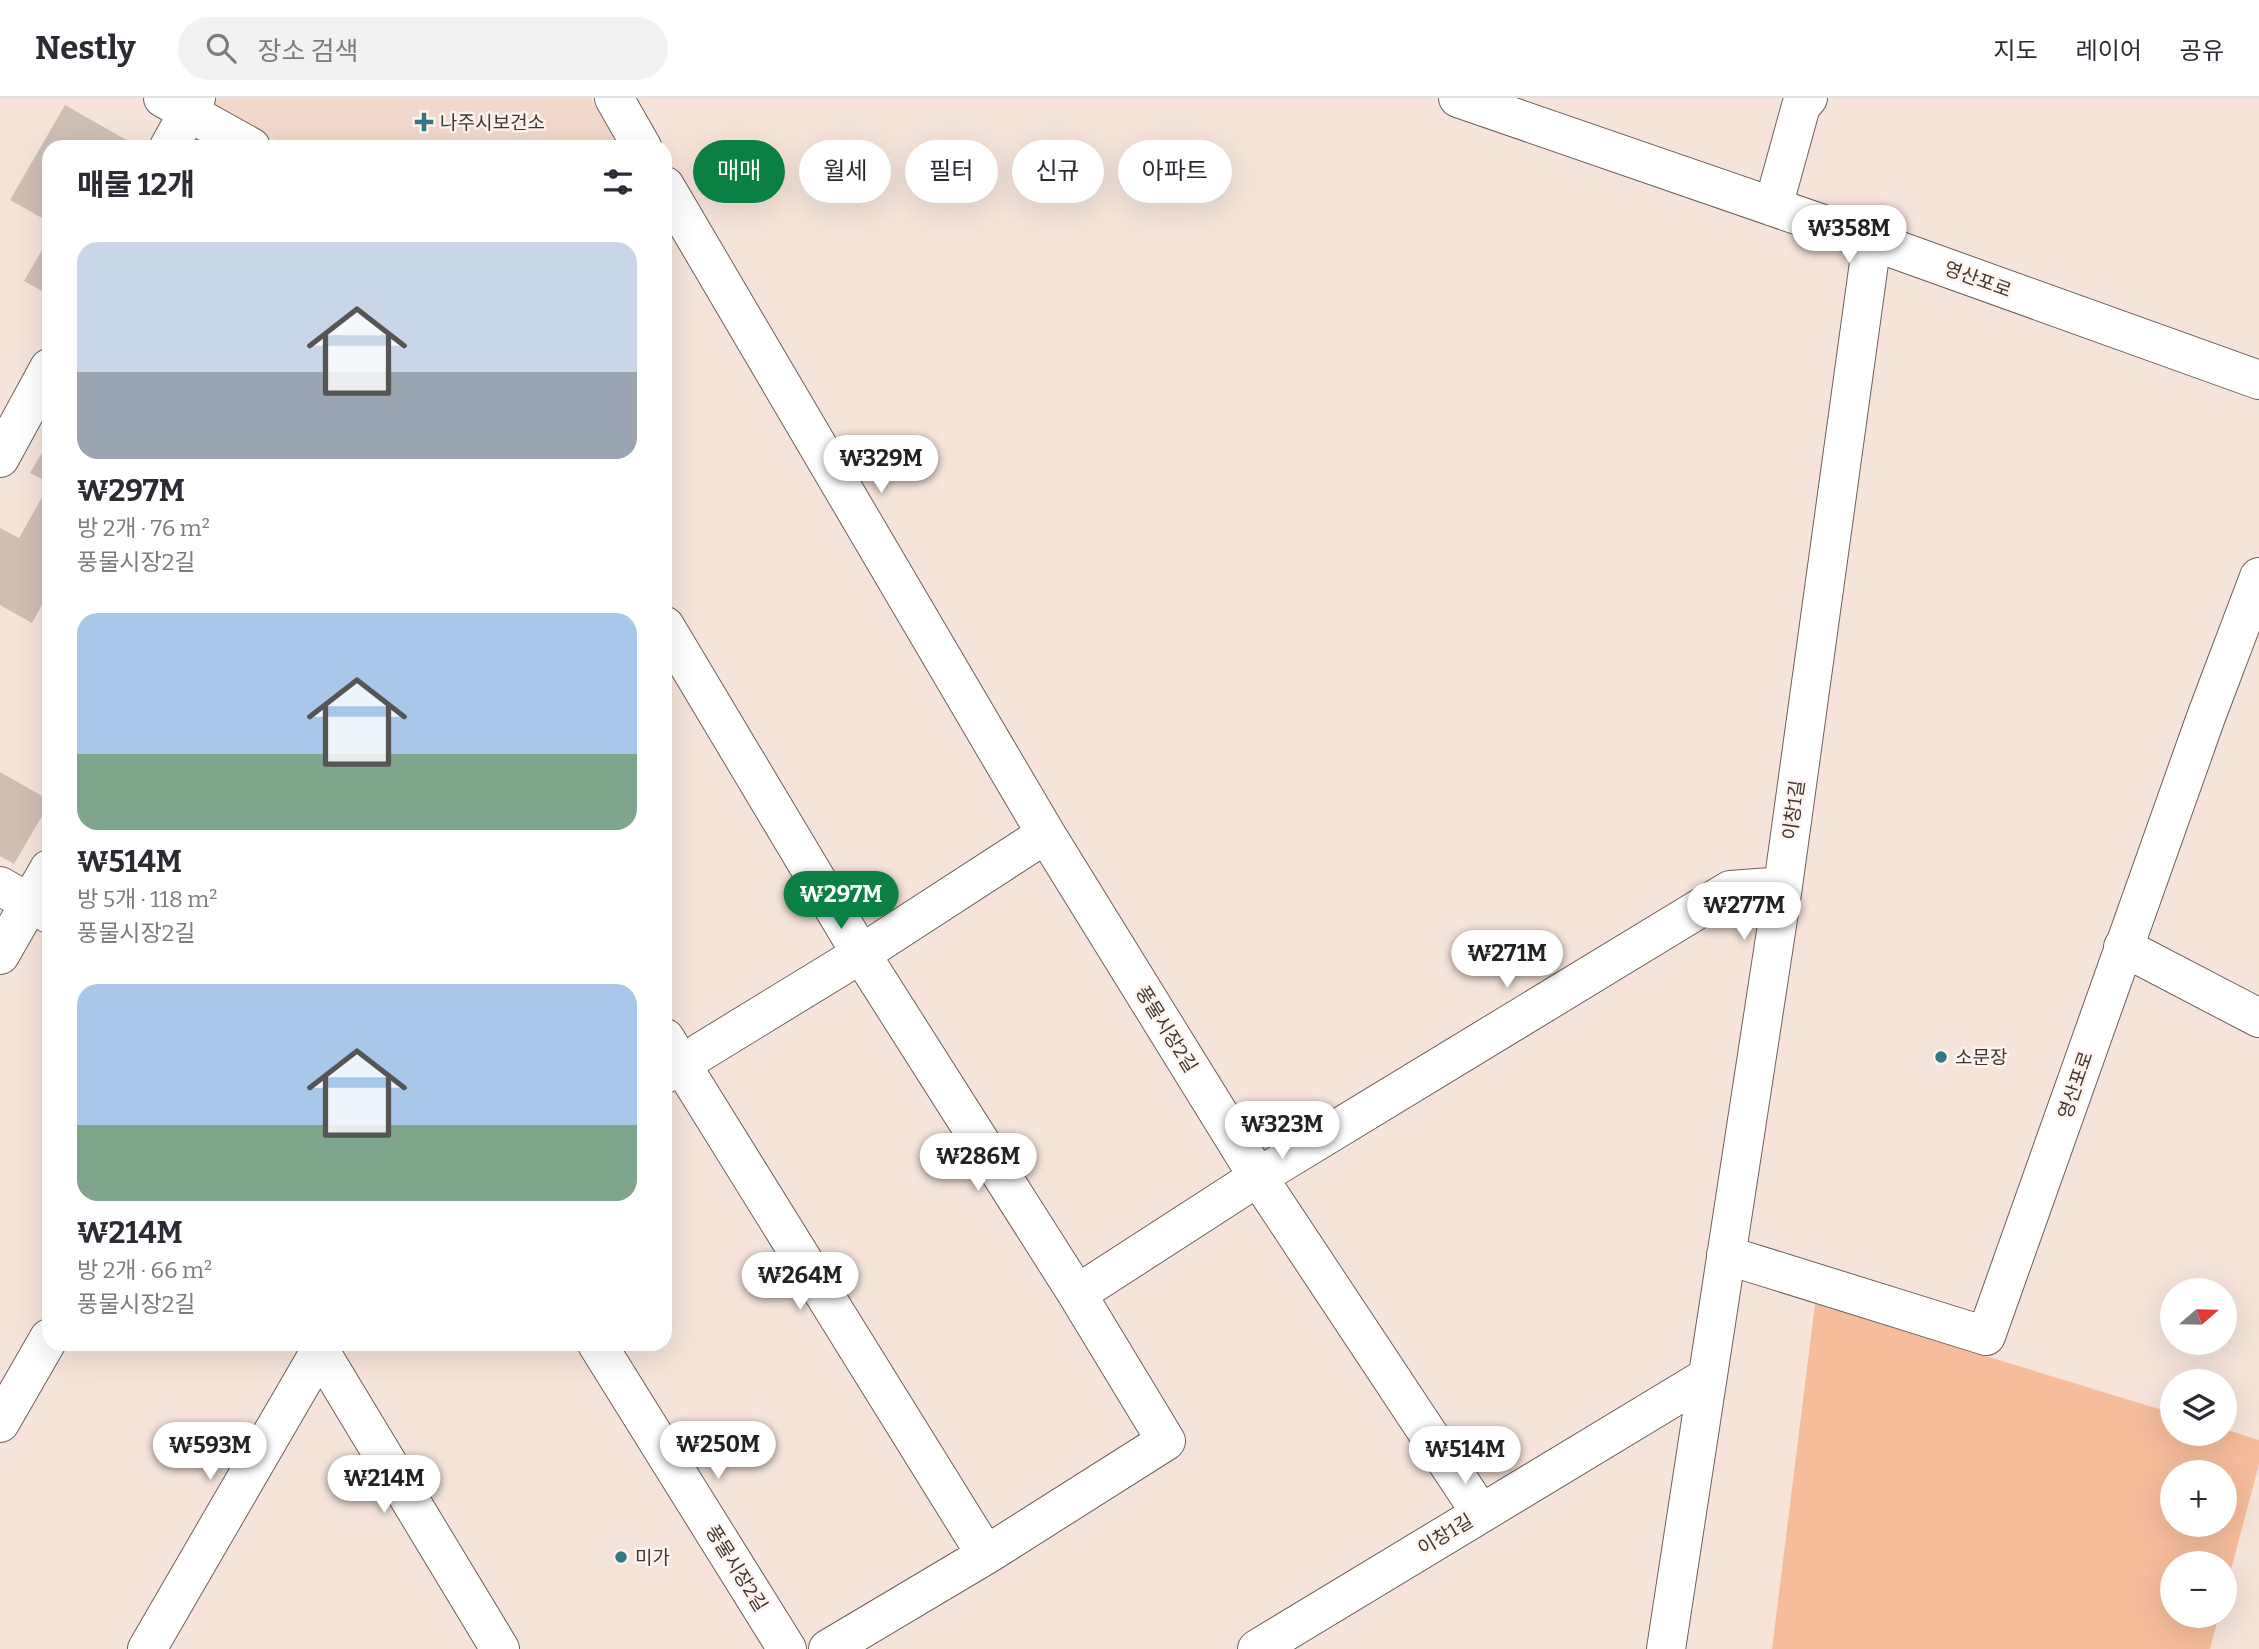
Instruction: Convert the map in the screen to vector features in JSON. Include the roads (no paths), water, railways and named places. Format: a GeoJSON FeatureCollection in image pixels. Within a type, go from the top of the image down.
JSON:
{"type":"FeatureCollection","features":[{"type":"Feature","properties":{"kind":"street"},"geometry":{"type":"LineString","coordinates":[[614,98],[638,140]]}},
{"type":"Feature","properties":{"kind":"street","name":"영산포로"},"geometry":{"type":"LineString","coordinates":[[1458,98],[2259,380]]}},
{"type":"Feature","properties":{"kind":"street"},"geometry":{"type":"LineString","coordinates":[[1773,207],[1801,106],[1808,98]]}},
{"type":"Feature","properties":{"kind":"street"},"geometry":{"type":"LineString","coordinates":[[171,140],[182,102],[240,140]]}},
{"type":"Feature","properties":{"kind":"street","name":"풍물시장2길"},"geometry":{"type":"LineString","coordinates":[[672,212],[1046,834],[1258,1177],[1480,1512]]}},
{"type":"Feature","properties":{"kind":"street","name":"이창1길"},"geometry":{"type":"LineString","coordinates":[[1667,1649],[1783,887],[1872,242]]}},
{"type":"Feature","properties":{"kind":"street"},"geometry":{"type":"LineString","coordinates":[[0,458],[42,381]]}},
{"type":"Feature","properties":{"kind":"street","name":"영산포로"},"geometry":{"type":"LineString","coordinates":[[1726,1255],[1986,1336],[2123,947],[2259,577]]}},
{"type":"Feature","properties":{"kind":"street"},"geometry":{"type":"LineString","coordinates":[[672,638],[861,954],[1077,1294],[1166,1441],[986,1555],[828,1649]]}},
{"type":"Feature","properties":{"kind":"street"},"geometry":{"type":"LineString","coordinates":[[672,1058],[861,954],[1046,834]]}},
{"type":"Feature","properties":{"kind":"street"},"geometry":{"type":"LineString","coordinates":[[0,955],[26,901],[42,879]]}},
{"type":"Feature","properties":{"kind":"street"},"geometry":{"type":"LineString","coordinates":[[1077,1294],[1258,1177],[1730,890],[1783,887]]}},
{"type":"Feature","properties":{"kind":"street"},"geometry":{"type":"LineString","coordinates":[[2123,947],[2259,1018]]}},
{"type":"Feature","properties":{"kind":"street"},"geometry":{"type":"LineString","coordinates":[[672,1062],[986,1555]]}},
{"type":"Feature","properties":{"kind":"street"},"geometry":{"type":"LineString","coordinates":[[0,1423],[42,1350]]}},
{"type":"Feature","properties":{"kind":"street"},"geometry":{"type":"LineString","coordinates":[[147,1649],[320,1351]]}},
{"type":"Feature","properties":{"kind":"street"},"geometry":{"type":"LineString","coordinates":[[324,1351],[500,1649]]}},
{"type":"Feature","properties":{"kind":"street","name":"풍물시장2길"},"geometry":{"type":"LineString","coordinates":[[601,1351],[787,1649]]}},
{"type":"Feature","properties":{"kind":"street","name":"이창1길"},"geometry":{"type":"LineString","coordinates":[[1256,1649],[1707,1377]]}},
{"type":"Feature","properties":{"kind":"place","name":"나주시보건소"},"geometry":{"type":"Point","coordinates":[424,122]}},
{"type":"Feature","properties":{"kind":"place","name":"소문장"},"geometry":{"type":"Point","coordinates":[1941,1057]}},
{"type":"Feature","properties":{"kind":"place","name":"미가"},"geometry":{"type":"Point","coordinates":[621,1557]}}]}
